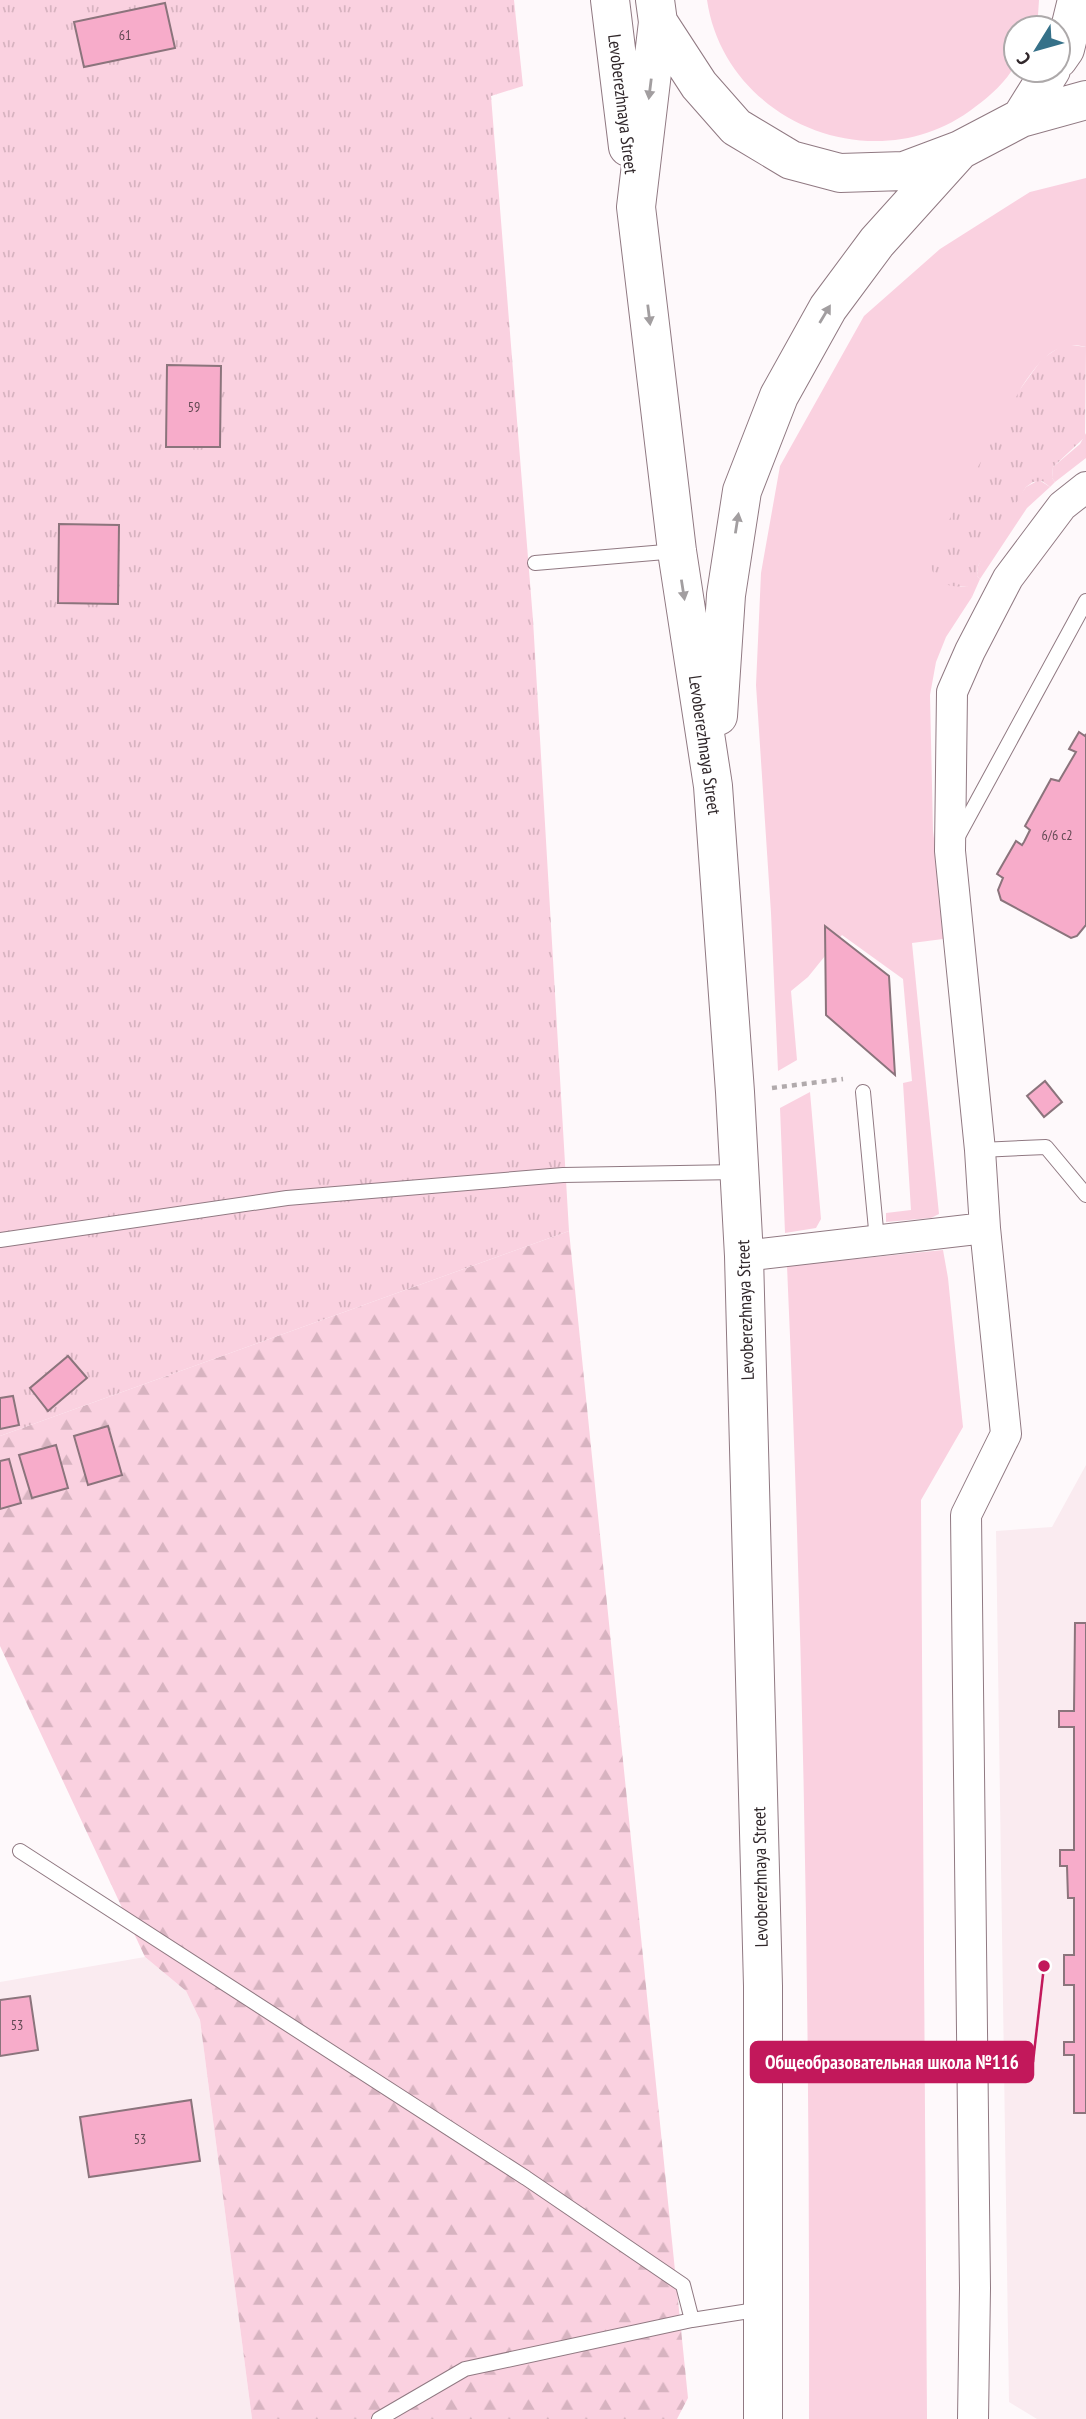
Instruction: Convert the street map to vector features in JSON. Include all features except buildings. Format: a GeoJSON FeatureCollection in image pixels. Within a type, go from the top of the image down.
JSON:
{"type":"FeatureCollection","features":[{"type":"Feature","properties":{"kind":"main road","name":"Levoberezhnaya Street"},"geometry":{"type":"LineString","coordinates":[[610,0],[677,551],[713,786],[735,1092],[744,1256],[763,1986],[763,2419]]}},
{"type":"Feature","properties":{"kind":"main road"},"geometry":{"type":"LineString","coordinates":[[1072,20],[1077,0]]}},
{"type":"Feature","properties":{"kind":"main road","name":"Levoberezhnaya Street"},"geometry":{"type":"LineString","coordinates":[[636,207],[657,11]]}},
{"type":"Feature","properties":{"kind":"main road"},"geometry":{"type":"LineString","coordinates":[[657,11],[699,85],[736,127],[791,160],[840,173],[904,171],[960,150],[1021,118],[1086,100]]}},
{"type":"Feature","properties":{"kind":"main road"},"geometry":{"type":"LineString","coordinates":[[1021,118],[1042,84]]}},
{"type":"Feature","properties":{"kind":"main road"},"geometry":{"type":"LineString","coordinates":[[713,786],[726,595],[742,491],[779,396],[828,308],[877,242],[960,150]]}},
{"type":"Feature","properties":{"kind":"street"},"geometry":{"type":"LineString","coordinates":[[973,2419],[975,2288],[966,1515],[1006,1434],[950,851],[952,692],[1008,578],[1062,506],[1086,487]]}},
{"type":"Feature","properties":{"kind":"street"},"geometry":{"type":"LineString","coordinates":[[744,1256],[985,1228]]}},
{"type":"Feature","properties":{"kind":"lane"},"geometry":{"type":"LineString","coordinates":[[535,563],[677,551]]}},
{"type":"Feature","properties":{"kind":"lane"},"geometry":{"type":"LineString","coordinates":[[950,851],[1086,601]]}},
{"type":"Feature","properties":{"kind":"lane"},"geometry":{"type":"LineString","coordinates":[[863,1092],[877,1240]]}},
{"type":"Feature","properties":{"kind":"lane"},"geometry":{"type":"LineString","coordinates":[[980,1150],[1046,1147],[1086,1195]]}},
{"type":"Feature","properties":{"kind":"lane"},"geometry":{"type":"LineString","coordinates":[[0,1240],[287,1198],[563,1175],[739,1172]]}},
{"type":"Feature","properties":{"kind":"lane"},"geometry":{"type":"LineString","coordinates":[[20,1850],[514,2170],[683,2285],[692,2320]]}},
{"type":"Feature","properties":{"kind":"lane"},"geometry":{"type":"LineString","coordinates":[[379,2419],[466,2369],[692,2320],[763,2309]]}},
{"type":"Feature","properties":{"kind":"path"},"geometry":{"type":"LineString","coordinates":[[735,1092],[849,1078],[863,1092]]}},
{"type":"Feature","properties":{"kind":"shaded area"},"geometry":{"type":"Polygon","coordinates":[[[1086,1465],[1086,2419],[1037,2419],[1009,2402],[996,1531],[1052,1527],[1086,1465]]]}},
{"type":"Feature","properties":{"kind":"shaded area"},"geometry":{"type":"Polygon","coordinates":[[[145,1957],[186,1991],[200,2020],[252,2419],[0,2419],[0,1982],[145,1957]]]}},
{"type":"Feature","properties":{"kind":"green space"},"geometry":{"type":"Polygon","coordinates":[[[0,0],[514,0],[523,86],[491,96],[533,620],[569,1231],[0,1436],[0,0]]]}},
{"type":"Feature","properties":{"kind":"green space"},"geometry":{"type":"Polygon","coordinates":[[[707,0],[1039,0],[1038,14],[1002,14],[1002,82],[997,88],[975,107],[936,130],[894,140],[852,139],[811,129],[774,108],[743,79],[720,43],[707,0]]]}},
{"type":"Feature","properties":{"kind":"green space"},"geometry":{"type":"Polygon","coordinates":[[[1086,178],[1086,347],[1065,346],[1048,355],[1021,388],[960,587],[970,588],[972,597],[946,637],[936,662],[930,695],[933,831],[942,898],[943,939],[912,943],[939,1214],[931,1218],[886,1222],[886,1213],[911,1210],[903,1083],[912,1081],[903,979],[842,935],[808,977],[791,991],[797,1060],[778,1071],[756,685],[761,573],[780,466],[864,316],[940,249],[1030,192],[1086,178]]]}},
{"type":"Feature","properties":{"kind":"green space"},"geometry":{"type":"Polygon","coordinates":[[[1064,344],[1086,347],[1085,437],[1053,467],[1052,478],[1055,482],[1050,487],[1042,481],[1033,482],[1026,487],[978,566],[977,576],[980,579],[972,597],[967,586],[948,585],[935,577],[931,563],[932,554],[1021,388],[1042,359],[1064,344]]]}},
{"type":"Feature","properties":{"kind":"green space"},"geometry":{"type":"Polygon","coordinates":[[[1086,433],[1086,458],[1055,482],[1052,478],[1053,467],[1080,444],[1086,433]]]}},
{"type":"Feature","properties":{"kind":"green space"},"geometry":{"type":"Polygon","coordinates":[[[1039,480],[1050,487],[1027,508],[980,579],[977,576],[978,566],[983,556],[1026,487],[1039,480]]]}},
{"type":"Feature","properties":{"kind":"green space"},"geometry":{"type":"Polygon","coordinates":[[[810,1092],[821,1219],[816,1228],[785,1233],[780,1108],[810,1092]]]}},
{"type":"Feature","properties":{"kind":"green space"},"geometry":{"type":"Polygon","coordinates":[[[569,1231],[688,2398],[677,2419],[252,2419],[200,2020],[186,1991],[145,1957],[0,1646],[0,1436],[569,1231]]]}},
{"type":"Feature","properties":{"kind":"green space"},"geometry":{"type":"Polygon","coordinates":[[[943,1250],[963,1427],[921,1500],[927,2419],[809,2419],[805,1842],[787,1266],[943,1250]]]}},
{"type":"Feature","properties":{"kind":"place","name":"Общеобразовательная школа №116"},"geometry":{"type":"Point","coordinates":[1044,1966]}}]}
